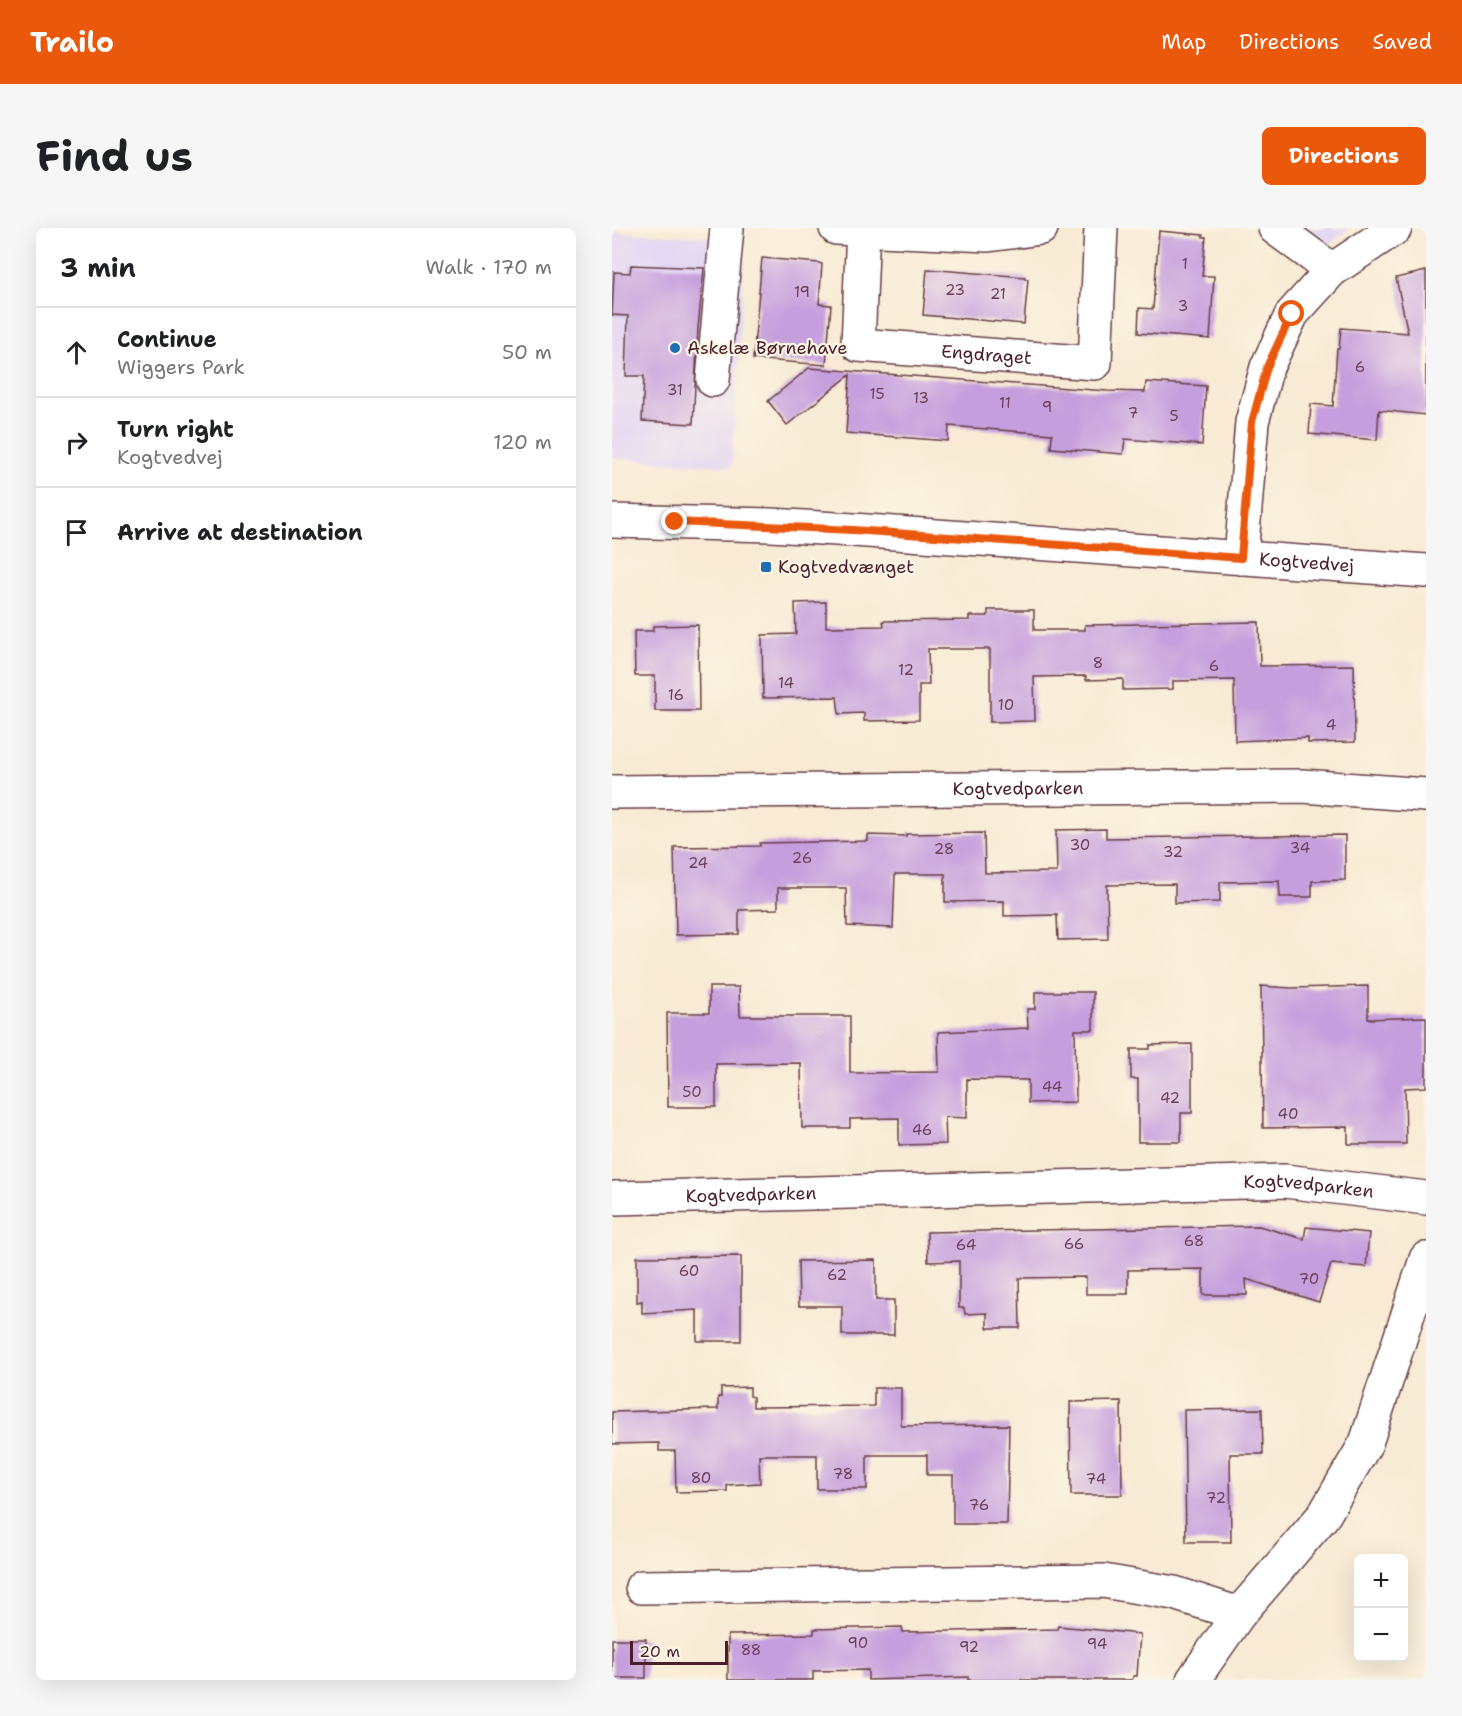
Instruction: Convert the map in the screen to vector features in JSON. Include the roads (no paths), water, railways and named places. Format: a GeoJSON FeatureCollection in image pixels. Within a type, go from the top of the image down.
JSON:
{"type":"FeatureCollection","features":[{"type":"Feature","properties":{"kind":"street"},"geometry":{"type":"LineString","coordinates":[[714,380],[727,228]]}},
{"type":"Feature","properties":{"kind":"street","name":"Engdraget"},"geometry":{"type":"LineString","coordinates":[[1041,228],[988,235],[854,229],[858,345],[1095,363],[1101,228]]}},
{"type":"Feature","properties":{"kind":"street"},"geometry":{"type":"LineString","coordinates":[[1275,228],[1332,270]]}},
{"type":"Feature","properties":{"kind":"street"},"geometry":{"type":"LineString","coordinates":[[1241,558],[1252,422],[1267,367],[1292,314],[1332,270],[1395,228]]}},
{"type":"Feature","properties":{"kind":"street","name":"Kogtvedvej"},"geometry":{"type":"LineString","coordinates":[[612,521],[783,526],[1426,571]]}},
{"type":"Feature","properties":{"kind":"street","name":"Kogtvedparken"},"geometry":{"type":"LineString","coordinates":[[612,792],[1302,786],[1426,795]]}},
{"type":"Feature","properties":{"kind":"street","name":"Kogtvedparken"},"geometry":{"type":"LineString","coordinates":[[615,1198],[1285,1180],[1426,1198]]}},
{"type":"Feature","properties":{"kind":"street"},"geometry":{"type":"LineString","coordinates":[[1193,1680],[1239,1614],[1324,1515],[1366,1443],[1426,1259]]}},
{"type":"Feature","properties":{"kind":"street"},"geometry":{"type":"LineString","coordinates":[[642,1587],[1103,1581],[1174,1593],[1239,1614]]}},
{"type":"Feature","properties":{"kind":"place","name":"Askelæ Børnehave"},"geometry":{"type":"Point","coordinates":[675,348]}},
{"type":"Feature","properties":{"kind":"place","name":"Kogtvedvænget"},"geometry":{"type":"Point","coordinates":[766,567]}}]}
